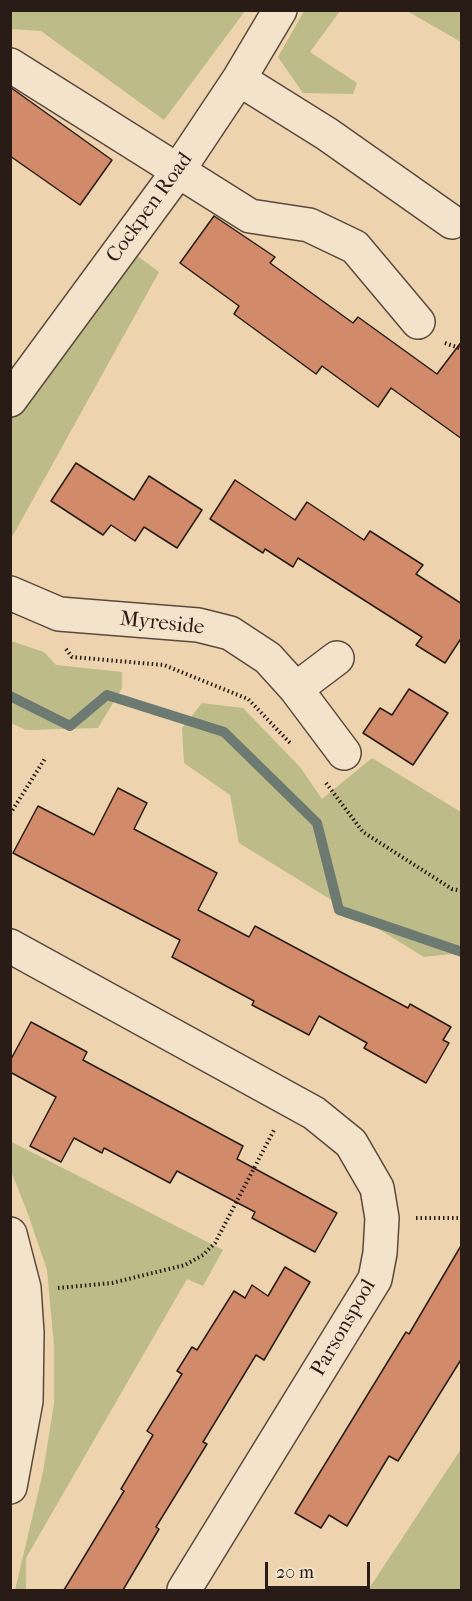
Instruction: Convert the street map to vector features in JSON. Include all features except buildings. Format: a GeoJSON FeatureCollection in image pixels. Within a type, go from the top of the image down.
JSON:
{"type":"FeatureCollection","features":[{"type":"Feature","properties":{"kind":"street","name":"Cockpen Road"},"geometry":{"type":"LineString","coordinates":[[10,400],[178,170],[239,79],[280,10]]}},
{"type":"Feature","properties":{"kind":"street"},"geometry":{"type":"LineString","coordinates":[[10,65],[250,216],[309,225],[355,247],[418,322]]}},
{"type":"Feature","properties":{"kind":"street"},"geometry":{"type":"LineString","coordinates":[[239,79],[327,134],[452,222]]}},
{"type":"Feature","properties":{"kind":"street","name":"Myreside"},"geometry":{"type":"LineString","coordinates":[[10,593],[59,614],[198,625],[230,633],[268,658],[296,689],[344,753]]}},
{"type":"Feature","properties":{"kind":"street"},"geometry":{"type":"LineString","coordinates":[[296,689],[337,658]]}},
{"type":"Feature","properties":{"kind":"street","name":"Parsonspool"},"geometry":{"type":"LineString","coordinates":[[10,946],[333,1126],[351,1143],[377,1188],[382,1218],[380,1252],[375,1279],[184,1590]]}},
{"type":"Feature","properties":{"kind":"street"},"geometry":{"type":"LineString","coordinates":[[10,1234],[24,1288],[26,1401],[10,1487]]}},
{"type":"Feature","properties":{"kind":"path"},"geometry":{"type":"LineString","coordinates":[[62,644],[72,657],[164,665],[248,699],[295,748]]}},
{"type":"Feature","properties":{"kind":"path"},"geometry":{"type":"LineString","coordinates":[[10,814],[46,757]]}},
{"type":"Feature","properties":{"kind":"path"},"geometry":{"type":"LineString","coordinates":[[325,781],[363,832],[452,889],[462,891]]}},
{"type":"Feature","properties":{"kind":"path"},"geometry":{"type":"LineString","coordinates":[[24,1288],[66,1288],[112,1283],[185,1265],[204,1255],[215,1243],[290,1100]]}},
{"type":"Feature","properties":{"kind":"path"},"geometry":{"type":"LineString","coordinates":[[382,1218],[462,1218]]}},
{"type":"Feature","properties":{"kind":"shaded area"},"geometry":{"type":"Polygon","coordinates":[[[10,11],[245,11],[164,120],[41,31],[11,29],[10,11]]]}},
{"type":"Feature","properties":{"kind":"shaded area"},"geometry":{"type":"Polygon","coordinates":[[[304,11],[340,11],[310,52],[357,83],[353,94],[303,93],[278,57],[304,11]]]}},
{"type":"Feature","properties":{"kind":"shaded area"},"geometry":{"type":"Polygon","coordinates":[[[407,11],[461,11],[461,42],[407,11]]]}},
{"type":"Feature","properties":{"kind":"shaded area"},"geometry":{"type":"Polygon","coordinates":[[[128,249],[159,272],[11,539],[11,412],[128,249]]]}},
{"type":"Feature","properties":{"kind":"shaded area"},"geometry":{"type":"Polygon","coordinates":[[[11,641],[44,652],[56,665],[122,672],[122,688],[98,728],[26,730],[11,723],[11,641]]]}},
{"type":"Feature","properties":{"kind":"shaded area"},"geometry":{"type":"Polygon","coordinates":[[[202,703],[243,708],[300,767],[322,799],[372,758],[461,812],[461,953],[424,957],[239,843],[230,795],[184,763],[182,728],[202,703]]]}},
{"type":"Feature","properties":{"kind":"shaded area"},"geometry":{"type":"Polygon","coordinates":[[[10,1141],[223,1250],[203,1286],[187,1279],[26,1558],[26,1590],[15,1590],[43,1472],[54,1404],[54,1346],[47,1270],[11,1171],[10,1141]]]}},
{"type":"Feature","properties":{"kind":"shaded area"},"geometry":{"type":"Polygon","coordinates":[[[461,1449],[461,1590],[368,1590],[461,1449]]]}},
{"type":"Feature","properties":{"kind":"waterway"},"geometry":{"type":"LineString","coordinates":[[10,696],[70,726],[107,695],[224,732],[317,823],[339,910],[462,952]]}}]}
